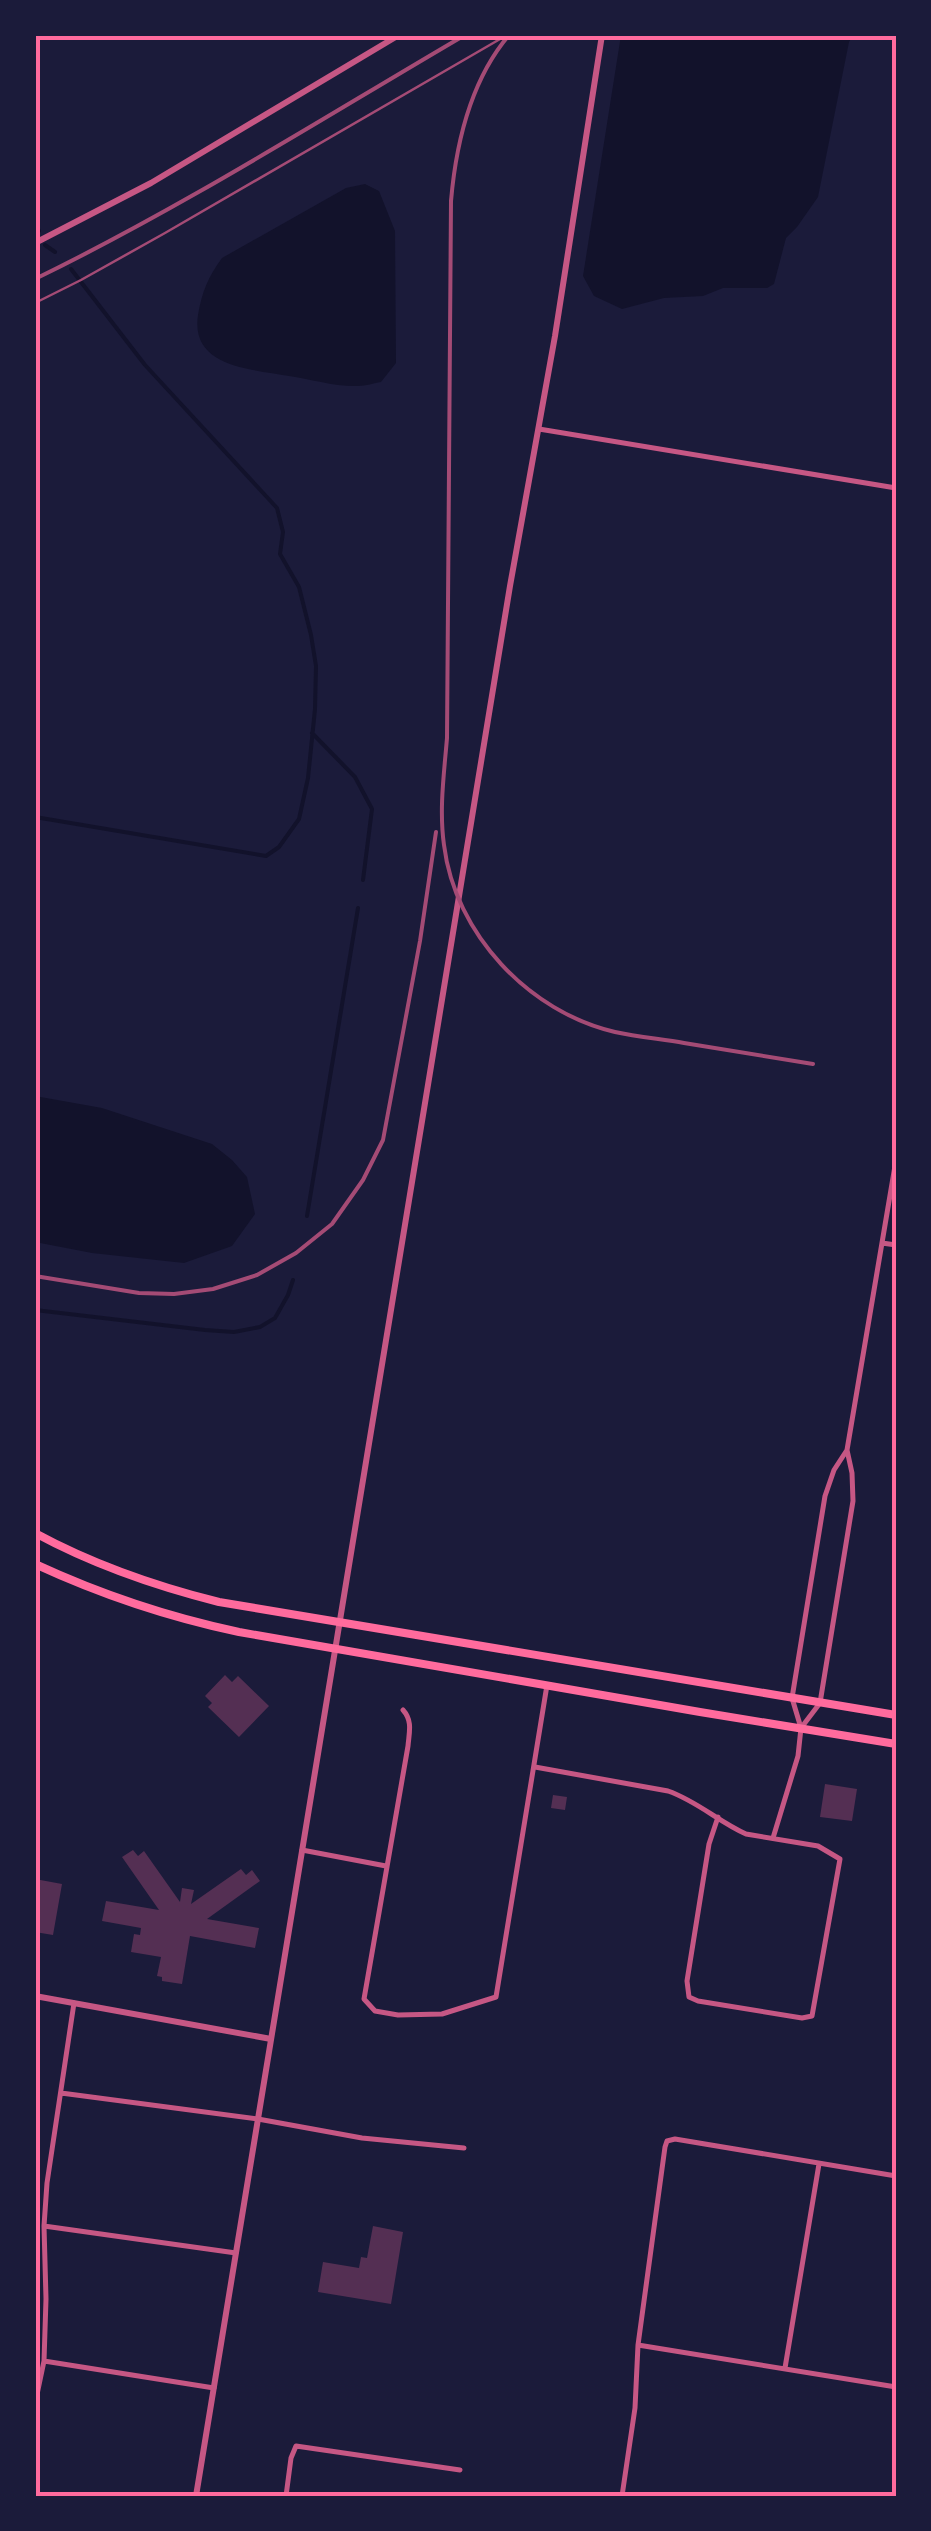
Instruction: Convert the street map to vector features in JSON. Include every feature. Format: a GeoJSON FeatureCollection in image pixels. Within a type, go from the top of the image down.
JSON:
{"type":"FeatureCollection","features":[{"type":"Feature","properties":{"kind":"main road"},"geometry":{"type":"LineString","coordinates":[[35,1533],[83,1558],[166,1589],[219,1602],[896,1716]]}},
{"type":"Feature","properties":{"kind":"main road"},"geometry":{"type":"LineString","coordinates":[[35,1564],[83,1587],[180,1620],[896,1744]]}},
{"type":"Feature","properties":{"kind":"street"},"geometry":{"type":"LineString","coordinates":[[35,243],[151,183],[399,35]]}},
{"type":"Feature","properties":{"kind":"street"},"geometry":{"type":"LineString","coordinates":[[196,2496],[602,35]]}},
{"type":"Feature","properties":{"kind":"street"},"geometry":{"type":"LineString","coordinates":[[539,428],[896,488]]}},
{"type":"Feature","properties":{"kind":"street"},"geometry":{"type":"LineString","coordinates":[[801,1728],[820,1702],[853,1501],[847,1450],[896,1160]]}},
{"type":"Feature","properties":{"kind":"street"},"geometry":{"type":"LineString","coordinates":[[882,1243],[896,1245]]}},
{"type":"Feature","properties":{"kind":"street"},"geometry":{"type":"LineString","coordinates":[[774,1838],[798,1756],[801,1728],[792,1698],[825,1496],[834,1470],[847,1450]]}},
{"type":"Feature","properties":{"kind":"street"},"geometry":{"type":"LineString","coordinates":[[403,1710],[408,1715],[409,1735],[364,1999],[375,2011],[442,2014],[496,1996],[547,1686]]}},
{"type":"Feature","properties":{"kind":"street"},"geometry":{"type":"LineString","coordinates":[[535,1767],[679,1794],[718,1816],[735,1830],[818,1846],[840,1859],[812,2016],[802,2018],[688,1997],[687,1981],[709,1844],[718,1816]]}},
{"type":"Feature","properties":{"kind":"street"},"geometry":{"type":"LineString","coordinates":[[302,1850],[386,1866]]}},
{"type":"Feature","properties":{"kind":"street"},"geometry":{"type":"LineString","coordinates":[[35,1996],[271,2039]]}},
{"type":"Feature","properties":{"kind":"street"},"geometry":{"type":"LineString","coordinates":[[35,2404],[44,2361],[47,2183],[74,2003]]}},
{"type":"Feature","properties":{"kind":"street"},"geometry":{"type":"LineString","coordinates":[[61,2093],[258,2119],[362,2138],[464,2148]]}},
{"type":"Feature","properties":{"kind":"street"},"geometry":{"type":"LineString","coordinates":[[622,2496],[635,2408],[638,2345],[664,2147],[668,2141],[675,2139],[896,2176]]}},
{"type":"Feature","properties":{"kind":"street"},"geometry":{"type":"LineString","coordinates":[[784,2368],[819,2164]]}},
{"type":"Feature","properties":{"kind":"street"},"geometry":{"type":"LineString","coordinates":[[44,2226],[236,2253]]}},
{"type":"Feature","properties":{"kind":"street"},"geometry":{"type":"LineString","coordinates":[[638,2345],[896,2387]]}},
{"type":"Feature","properties":{"kind":"street"},"geometry":{"type":"LineString","coordinates":[[44,2361],[214,2388]]}},
{"type":"Feature","properties":{"kind":"street"},"geometry":{"type":"LineString","coordinates":[[286,2496],[296,2446],[460,2470]]}},
{"type":"Feature","properties":{"kind":"street"},"geometry":{"type":"LineString","coordinates":[[35,2495],[44,2496]]}},
{"type":"Feature","properties":{"kind":"shaded area"},"geometry":{"type":"Polygon","coordinates":[[[621,35],[853,35],[818,197],[786,238],[774,284],[767,288],[723,288],[703,296],[664,298],[622,309],[594,296],[583,276],[621,35]]]}},
{"type":"Feature","properties":{"kind":"shaded area"},"geometry":{"type":"Polygon","coordinates":[[[365,184],[379,191],[395,231],[396,363],[381,382],[358,386],[332,384],[241,367],[213,355],[198,332],[198,315],[206,285],[222,258],[346,188],[365,184]]]}},
{"type":"Feature","properties":{"kind":"shaded area"},"geometry":{"type":"Polygon","coordinates":[[[35,1096],[102,1108],[212,1144],[247,1177],[255,1214],[232,1246],[184,1263],[35,1242],[35,1096]]]}},
{"type":"Feature","properties":{"kind":"building"},"geometry":{"type":"Polygon","coordinates":[[[225,1675],[232,1682],[238,1676],[269,1706],[239,1737],[208,1707],[212,1703],[205,1696],[225,1675]]]}},
{"type":"Feature","properties":{"kind":"building"},"geometry":{"type":"Polygon","coordinates":[[[825,1784],[857,1789],[852,1821],[820,1817],[825,1784]]]}},
{"type":"Feature","properties":{"kind":"building"},"geometry":{"type":"Polygon","coordinates":[[[553,1795],[567,1797],[565,1810],[551,1808],[553,1795]]]}},
{"type":"Feature","properties":{"kind":"building"},"geometry":{"type":"Polygon","coordinates":[[[133,1850],[138,1856],[144,1851],[180,1902],[182,1888],[194,1890],[191,1904],[241,1869],[246,1875],[252,1870],[260,1881],[207,1919],[259,1928],[255,1948],[190,1936],[182,1984],[162,1981],[157,1976],[161,1957],[131,1952],[134,1934],[140,1935],[141,1928],[102,1921],[106,1901],[159,1910],[122,1857],[133,1850]]]}},
{"type":"Feature","properties":{"kind":"building"},"geometry":{"type":"Polygon","coordinates":[[[35,1879],[62,1884],[53,1935],[35,1932],[35,1879]]]}},
{"type":"Feature","properties":{"kind":"building"},"geometry":{"type":"Polygon","coordinates":[[[373,2226],[403,2232],[391,2304],[318,2292],[323,2262],[359,2268],[361,2257],[367,2258],[373,2226]]]}},
{"type":"Feature","properties":{"kind":"waterway"},"geometry":{"type":"LineString","coordinates":[[35,222],[39,231]]}},
{"type":"Feature","properties":{"kind":"waterway"},"geometry":{"type":"LineString","coordinates":[[45,245],[55,252]]}},
{"type":"Feature","properties":{"kind":"waterway"},"geometry":{"type":"LineString","coordinates":[[35,817],[266,856],[279,847],[299,819],[308,778],[315,709],[316,666],[311,635],[299,587],[280,554],[283,532],[277,508],[145,365],[71,269]]}},
{"type":"Feature","properties":{"kind":"waterway"},"geometry":{"type":"LineString","coordinates":[[312,733],[355,777],[372,809],[363,880]]}},
{"type":"Feature","properties":{"kind":"waterway"},"geometry":{"type":"LineString","coordinates":[[307,1216],[358,908]]}},
{"type":"Feature","properties":{"kind":"waterway"},"geometry":{"type":"LineString","coordinates":[[35,1310],[234,1332],[260,1327],[275,1318],[293,1280]]}},
{"type":"Feature","properties":{"kind":"tram line"},"geometry":{"type":"LineString","coordinates":[[35,303],[165,233],[507,35]]}},
{"type":"Feature","properties":{"kind":"railway"},"geometry":{"type":"LineString","coordinates":[[35,279],[199,192],[465,35]]}},
{"type":"Feature","properties":{"kind":"railway"},"geometry":{"type":"LineString","coordinates":[[509,35],[484,72],[467,114],[451,201],[447,738],[442,792],[444,845],[451,878],[463,909],[501,964],[526,988],[583,1022],[615,1032],[813,1064]]}},
{"type":"Feature","properties":{"kind":"railway"},"geometry":{"type":"LineString","coordinates":[[35,1276],[139,1293],[213,1289],[257,1275],[296,1253],[332,1224],[363,1180],[383,1140],[436,832]]}}]}
